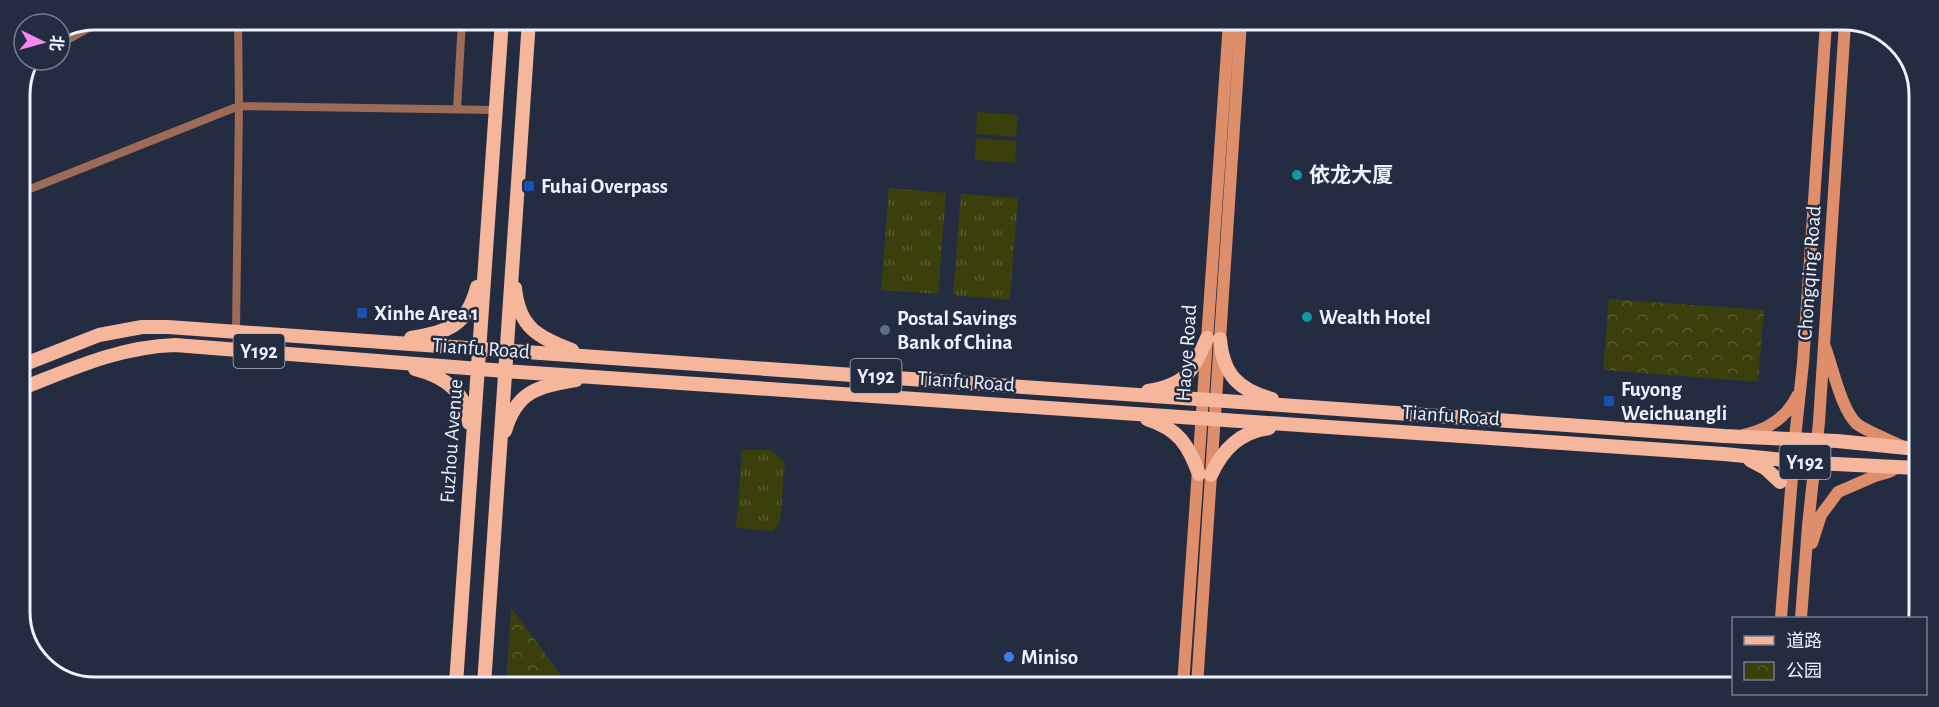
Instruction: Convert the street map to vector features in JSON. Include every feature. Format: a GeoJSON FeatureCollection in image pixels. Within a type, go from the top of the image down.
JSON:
{"type":"FeatureCollection","features":[{"type":"Feature","properties":{"kind":"main road","name":"Fuzhou Avenue"},"geometry":{"type":"LineString","coordinates":[[456,677],[501,30]]}},
{"type":"Feature","properties":{"kind":"main road"},"geometry":{"type":"LineString","coordinates":[[484,677],[528,30]]}},
{"type":"Feature","properties":{"kind":"main road","name":"Haoye Road"},"geometry":{"type":"LineString","coordinates":[[1214,339],[1229,30]]}},
{"type":"Feature","properties":{"kind":"main road","name":"Haoye Road"},"geometry":{"type":"LineString","coordinates":[[1197,677],[1209,400],[1240,30]]}},
{"type":"Feature","properties":{"kind":"main road"},"geometry":{"type":"LineString","coordinates":[[1782,617],[1826,30]]}},
{"type":"Feature","properties":{"kind":"main road","name":"Chongqing Road"},"geometry":{"type":"LineString","coordinates":[[1805,561],[1818,440],[1845,30]]}},
{"type":"Feature","properties":{"kind":"main road"},"geometry":{"type":"LineString","coordinates":[[387,342],[441,332],[456,325],[467,314],[474,298],[485,256]]}},
{"type":"Feature","properties":{"kind":"main road"},"geometry":{"type":"LineString","coordinates":[[512,260],[515,293],[520,312],[528,327],[540,337],[588,356]]}},
{"type":"Feature","properties":{"kind":"main road","name":"Tianfu Road"},"geometry":{"type":"LineString","coordinates":[[30,362],[99,335],[121,330],[168,327],[1209,400],[1795,438],[1909,449]]}},
{"type":"Feature","properties":{"kind":"main road"},"geometry":{"type":"LineString","coordinates":[[1126,394],[1167,386],[1183,379],[1214,339]]}},
{"type":"Feature","properties":{"kind":"main road"},"geometry":{"type":"LineString","coordinates":[[1214,339],[1224,364],[1238,383],[1260,396],[1300,406]]}},
{"type":"Feature","properties":{"kind":"main road"},"geometry":{"type":"LineString","coordinates":[[1823,343],[1842,401],[1857,424],[1909,448]]}},
{"type":"Feature","properties":{"kind":"main road","name":"Tianfu Road"},"geometry":{"type":"LineString","coordinates":[[30,385],[100,358],[128,350],[152,346],[195,346],[505,371],[1301,425],[1815,463],[1909,468]]}},
{"type":"Feature","properties":{"kind":"main road"},"geometry":{"type":"LineString","coordinates":[[384,361],[422,371],[444,380],[456,389],[464,401],[469,417],[471,452]]}},
{"type":"Feature","properties":{"kind":"main road"},"geometry":{"type":"LineString","coordinates":[[500,450],[509,418],[519,401],[532,391],[594,377]]}},
{"type":"Feature","properties":{"kind":"main road","name":"Y192"},"geometry":{"type":"LineString","coordinates":[[1739,436],[1761,430],[1778,421],[1786,414],[1800,388]]}},
{"type":"Feature","properties":{"kind":"main road"},"geometry":{"type":"LineString","coordinates":[[1121,413],[1167,427],[1184,442],[1205,475],[1228,447],[1240,437],[1266,428],[1301,425]]}},
{"type":"Feature","properties":{"kind":"main road"},"geometry":{"type":"LineString","coordinates":[[1740,456],[1765,468],[1780,482],[1786,494],[1788,524]]}},
{"type":"Feature","properties":{"kind":"main road"},"geometry":{"type":"LineString","coordinates":[[1801,617],[1805,561],[1821,515],[1838,492],[1898,467]]}},
{"type":"Feature","properties":{"kind":"main road","name":"Haoye Road"},"geometry":{"type":"LineString","coordinates":[[1184,677],[1205,475]]}},
{"type":"Feature","properties":{"kind":"street"},"geometry":{"type":"LineString","coordinates":[[236,331],[238,30]]}},
{"type":"Feature","properties":{"kind":"street"},"geometry":{"type":"LineString","coordinates":[[457,109],[461,30]]}},
{"type":"Feature","properties":{"kind":"street"},"geometry":{"type":"LineString","coordinates":[[30,188],[239,106],[496,110]]}},
{"type":"Feature","properties":{"kind":"green space"},"geometry":{"type":"Polygon","coordinates":[[[977,112],[1018,115],[1016,137],[976,134],[977,112]]]}},
{"type":"Feature","properties":{"kind":"green space"},"geometry":{"type":"Polygon","coordinates":[[[976,138],[1017,141],[1015,163],[975,160],[976,138]]]}},
{"type":"Feature","properties":{"kind":"green space"},"geometry":{"type":"Polygon","coordinates":[[[889,188],[946,193],[938,294],[881,290],[889,188]]]}},
{"type":"Feature","properties":{"kind":"green space"},"geometry":{"type":"Polygon","coordinates":[[[961,194],[1018,198],[1010,300],[953,295],[961,194]]]}},
{"type":"Feature","properties":{"kind":"green space"},"geometry":{"type":"Polygon","coordinates":[[[1609,299],[1764,310],[1758,382],[1603,370],[1609,299]]]}},
{"type":"Feature","properties":{"kind":"green space"},"geometry":{"type":"Polygon","coordinates":[[[742,450],[771,450],[785,462],[780,523],[773,531],[736,528],[742,450]]]}},
{"type":"Feature","properties":{"kind":"green space"},"geometry":{"type":"Polygon","coordinates":[[[511,607],[562,677],[507,677],[511,607]]]}},
{"type":"Feature","properties":{"kind":"place","name":"依龙大厦"},"geometry":{"type":"Point","coordinates":[1297,175]}},
{"type":"Feature","properties":{"kind":"place","name":"Fuhai Overpass"},"geometry":{"type":"Point","coordinates":[529,186]}},
{"type":"Feature","properties":{"kind":"place","name":"Xinhe Area 1"},"geometry":{"type":"Point","coordinates":[362,313]}},
{"type":"Feature","properties":{"kind":"place","name":"Wealth Hotel"},"geometry":{"type":"Point","coordinates":[1307,317]}},
{"type":"Feature","properties":{"kind":"place","name":"Postal Savings Bank of China"},"geometry":{"type":"Point","coordinates":[885,330]}},
{"type":"Feature","properties":{"kind":"place","name":"Fuyong Weichuangli"},"geometry":{"type":"Point","coordinates":[1609,401]}},
{"type":"Feature","properties":{"kind":"place","name":"Miniso"},"geometry":{"type":"Point","coordinates":[1009,657]}}]}
